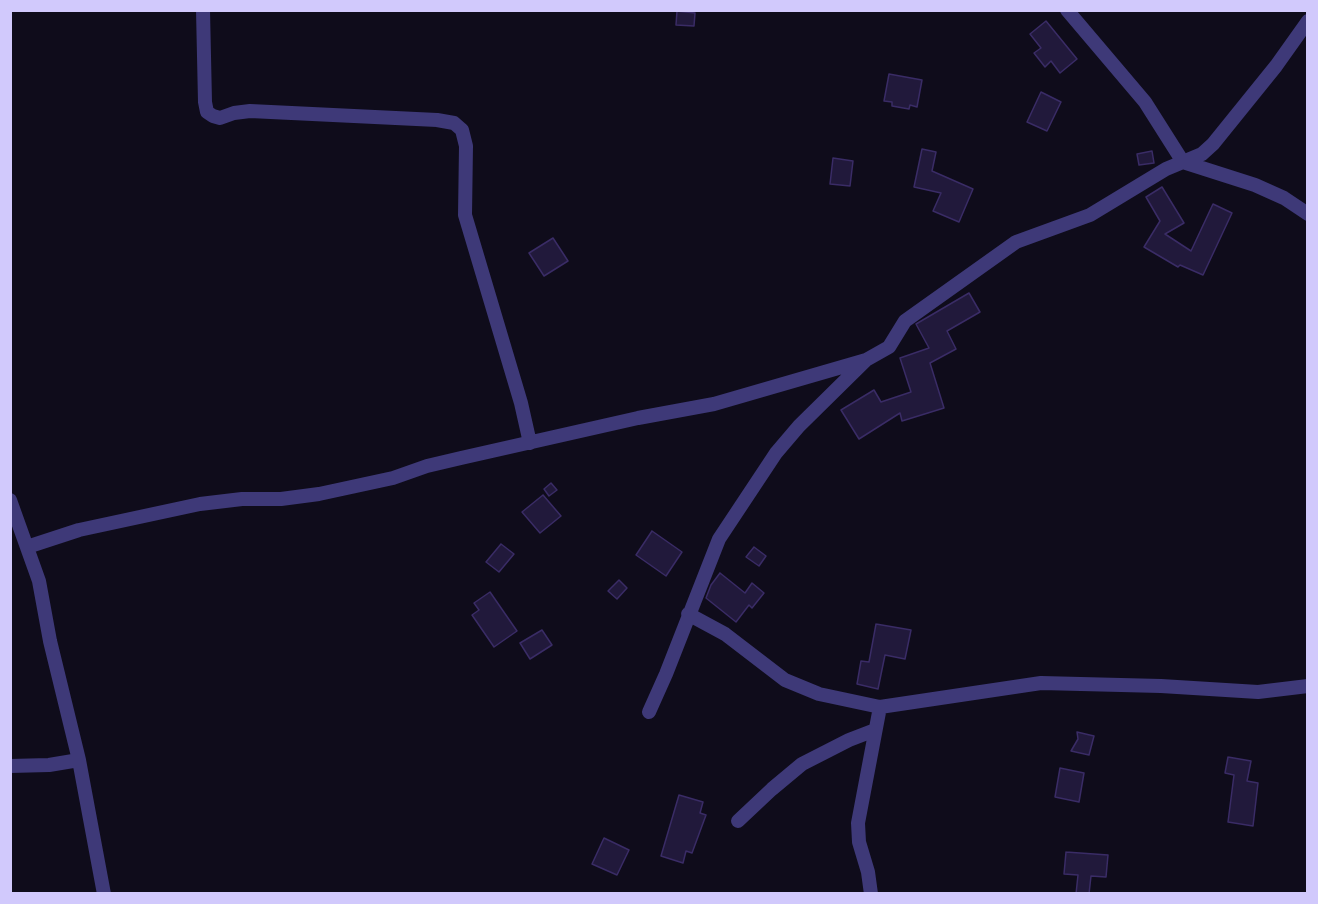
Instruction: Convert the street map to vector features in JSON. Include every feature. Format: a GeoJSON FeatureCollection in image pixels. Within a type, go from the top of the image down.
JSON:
{"type":"FeatureCollection","features":[{"type":"Feature","properties":{"kind":"street"},"geometry":{"type":"LineString","coordinates":[[203,10],[205,102],[207,112],[213,116],[220,117],[250,111],[437,120],[454,123],[462,130],[466,146],[465,215],[516,383],[530,443]]}},
{"type":"Feature","properties":{"kind":"street"},"geometry":{"type":"LineString","coordinates":[[1067,10],[1145,102],[1183,162],[1255,185],[1284,198],[1308,214]]}},
{"type":"Feature","properties":{"kind":"street"},"geometry":{"type":"LineString","coordinates":[[27,547],[79,530],[154,513],[242,499],[281,499],[319,494],[393,478],[438,464],[714,404],[866,360],[889,347],[905,321],[1016,242],[1090,215],[1166,170],[1202,154],[1213,144],[1276,66],[1308,21]]}},
{"type":"Feature","properties":{"kind":"street"},"geometry":{"type":"LineString","coordinates":[[649,712],[718,538],[776,453],[799,426],[866,360]]}},
{"type":"Feature","properties":{"kind":"street"},"geometry":{"type":"LineString","coordinates":[[10,500],[14,523],[27,547],[39,581],[50,641],[79,760],[104,894]]}},
{"type":"Feature","properties":{"kind":"street"},"geometry":{"type":"LineString","coordinates":[[688,614],[725,634],[785,680],[819,694],[880,707],[1041,683],[1161,686],[1258,692],[1308,687]]}},
{"type":"Feature","properties":{"kind":"street"},"geometry":{"type":"LineString","coordinates":[[871,894],[868,872],[859,842],[858,823],[880,707]]}},
{"type":"Feature","properties":{"kind":"street"},"geometry":{"type":"LineString","coordinates":[[738,821],[802,764],[849,740],[875,730]]}},
{"type":"Feature","properties":{"kind":"street"},"geometry":{"type":"LineString","coordinates":[[10,766],[49,765],[79,760]]}},
{"type":"Feature","properties":{"kind":"building"},"geometry":{"type":"Polygon","coordinates":[[[677,11],[695,13],[694,26],[676,25],[677,11]]]}},
{"type":"Feature","properties":{"kind":"building"},"geometry":{"type":"Polygon","coordinates":[[[1046,21],[1077,59],[1060,73],[1051,61],[1045,67],[1034,53],[1041,48],[1030,34],[1046,21]]]}},
{"type":"Feature","properties":{"kind":"building"},"geometry":{"type":"Polygon","coordinates":[[[889,74],[922,80],[917,107],[910,105],[909,109],[892,106],[892,102],[884,101],[889,74]]]}},
{"type":"Feature","properties":{"kind":"building"},"geometry":{"type":"Polygon","coordinates":[[[1041,92],[1061,102],[1047,131],[1027,122],[1041,92]]]}},
{"type":"Feature","properties":{"kind":"building"},"geometry":{"type":"Polygon","coordinates":[[[922,149],[936,152],[932,171],[973,189],[959,222],[933,211],[941,193],[914,187],[922,149]]]}},
{"type":"Feature","properties":{"kind":"building"},"geometry":{"type":"Polygon","coordinates":[[[1152,151],[1154,163],[1139,165],[1137,154],[1152,151]]]}},
{"type":"Feature","properties":{"kind":"building"},"geometry":{"type":"Polygon","coordinates":[[[833,158],[853,161],[850,186],[830,184],[833,158]]]}},
{"type":"Feature","properties":{"kind":"building"},"geometry":{"type":"Polygon","coordinates":[[[1162,187],[1184,223],[1165,234],[1191,251],[1213,204],[1232,213],[1203,275],[1180,265],[1178,267],[1144,247],[1160,221],[1146,197],[1162,187]]]}},
{"type":"Feature","properties":{"kind":"building"},"geometry":{"type":"Polygon","coordinates":[[[553,238],[568,261],[544,276],[529,253],[553,238]]]}},
{"type":"Feature","properties":{"kind":"building"},"geometry":{"type":"Polygon","coordinates":[[[969,293],[980,312],[947,331],[956,349],[930,363],[944,408],[902,421],[900,413],[859,439],[841,410],[874,390],[881,402],[911,392],[900,358],[929,348],[916,324],[969,293]]]}},
{"type":"Feature","properties":{"kind":"building"},"geometry":{"type":"Polygon","coordinates":[[[551,483],[557,490],[549,496],[544,489],[551,483]]]}},
{"type":"Feature","properties":{"kind":"building"},"geometry":{"type":"Polygon","coordinates":[[[543,495],[561,516],[540,533],[522,512],[543,495]]]}},
{"type":"Feature","properties":{"kind":"building"},"geometry":{"type":"Polygon","coordinates":[[[652,531],[682,552],[666,576],[636,555],[652,531]]]}},
{"type":"Feature","properties":{"kind":"building"},"geometry":{"type":"Polygon","coordinates":[[[501,544],[514,554],[499,572],[486,562],[501,544]]]}},
{"type":"Feature","properties":{"kind":"building"},"geometry":{"type":"Polygon","coordinates":[[[754,547],[766,556],[759,566],[746,557],[754,547]]]}},
{"type":"Feature","properties":{"kind":"building"},"geometry":{"type":"Polygon","coordinates":[[[720,573],[745,593],[752,583],[764,593],[752,608],[749,605],[736,622],[706,598],[711,585],[720,573]]]}},
{"type":"Feature","properties":{"kind":"building"},"geometry":{"type":"Polygon","coordinates":[[[619,580],[627,588],[617,599],[608,591],[619,580]]]}},
{"type":"Feature","properties":{"kind":"building"},"geometry":{"type":"Polygon","coordinates":[[[490,592],[517,631],[494,647],[472,615],[479,610],[474,603],[490,592]]]}},
{"type":"Feature","properties":{"kind":"building"},"geometry":{"type":"Polygon","coordinates":[[[876,624],[911,630],[905,659],[885,655],[878,689],[857,684],[861,661],[869,662],[876,624]]]}},
{"type":"Feature","properties":{"kind":"building"},"geometry":{"type":"Polygon","coordinates":[[[542,630],[552,645],[530,659],[520,643],[542,630]]]}},
{"type":"Feature","properties":{"kind":"building"},"geometry":{"type":"Polygon","coordinates":[[[1077,732],[1094,736],[1089,755],[1071,751],[1078,739],[1077,732]]]}},
{"type":"Feature","properties":{"kind":"building"},"geometry":{"type":"Polygon","coordinates":[[[1228,757],[1251,761],[1247,781],[1258,783],[1253,826],[1228,822],[1234,775],[1225,773],[1228,757]]]}},
{"type":"Feature","properties":{"kind":"building"},"geometry":{"type":"Polygon","coordinates":[[[1060,768],[1084,773],[1079,802],[1055,797],[1060,768]]]}},
{"type":"Feature","properties":{"kind":"building"},"geometry":{"type":"Polygon","coordinates":[[[679,795],[703,802],[700,813],[706,815],[692,853],[686,851],[683,863],[661,856],[679,795]]]}},
{"type":"Feature","properties":{"kind":"building"},"geometry":{"type":"Polygon","coordinates":[[[604,838],[629,850],[617,875],[592,864],[604,838]]]}},
{"type":"Feature","properties":{"kind":"building"},"geometry":{"type":"Polygon","coordinates":[[[1066,852],[1108,855],[1106,877],[1091,876],[1089,894],[1076,894],[1078,875],[1064,874],[1066,852]]]}}]}
